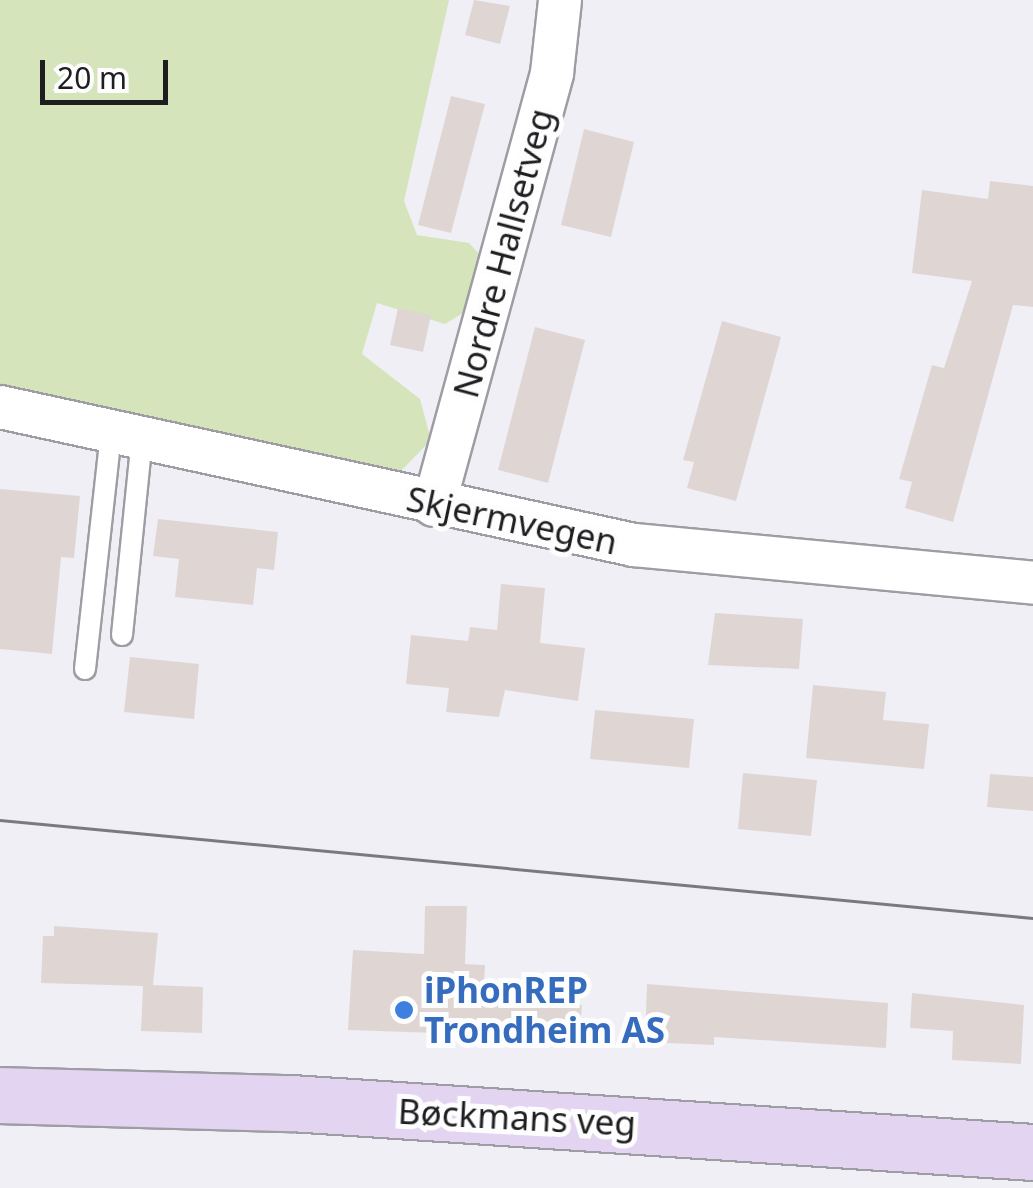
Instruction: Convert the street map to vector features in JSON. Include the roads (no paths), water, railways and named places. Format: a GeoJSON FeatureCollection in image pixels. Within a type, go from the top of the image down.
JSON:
{"type":"FeatureCollection","features":[{"type":"Feature","properties":{"kind":"main road","name":"Bøckmans veg"},"geometry":{"type":"LineString","coordinates":[[0,1095],[291,1103],[1033,1152]]}},
{"type":"Feature","properties":{"kind":"street","name":"Nordre Hallsetveg"},"geometry":{"type":"LineString","coordinates":[[434,505],[552,73],[560,0]]}},
{"type":"Feature","properties":{"kind":"street","name":"Skjermvegen"},"geometry":{"type":"LineString","coordinates":[[0,407],[434,505],[634,545],[1033,583]]}},
{"type":"Feature","properties":{"kind":"lane"},"geometry":{"type":"LineString","coordinates":[[122,635],[126,436]]}},
{"type":"Feature","properties":{"kind":"lane"},"geometry":{"type":"LineString","coordinates":[[86,669],[126,436]]}},
{"type":"Feature","properties":{"kind":"tram line"},"geometry":{"type":"LineString","coordinates":[[0,820],[1033,918]]}},
{"type":"Feature","properties":{"kind":"place","name":"iPhonREP Trondheim AS"},"geometry":{"type":"Point","coordinates":[404,1010]}}]}
